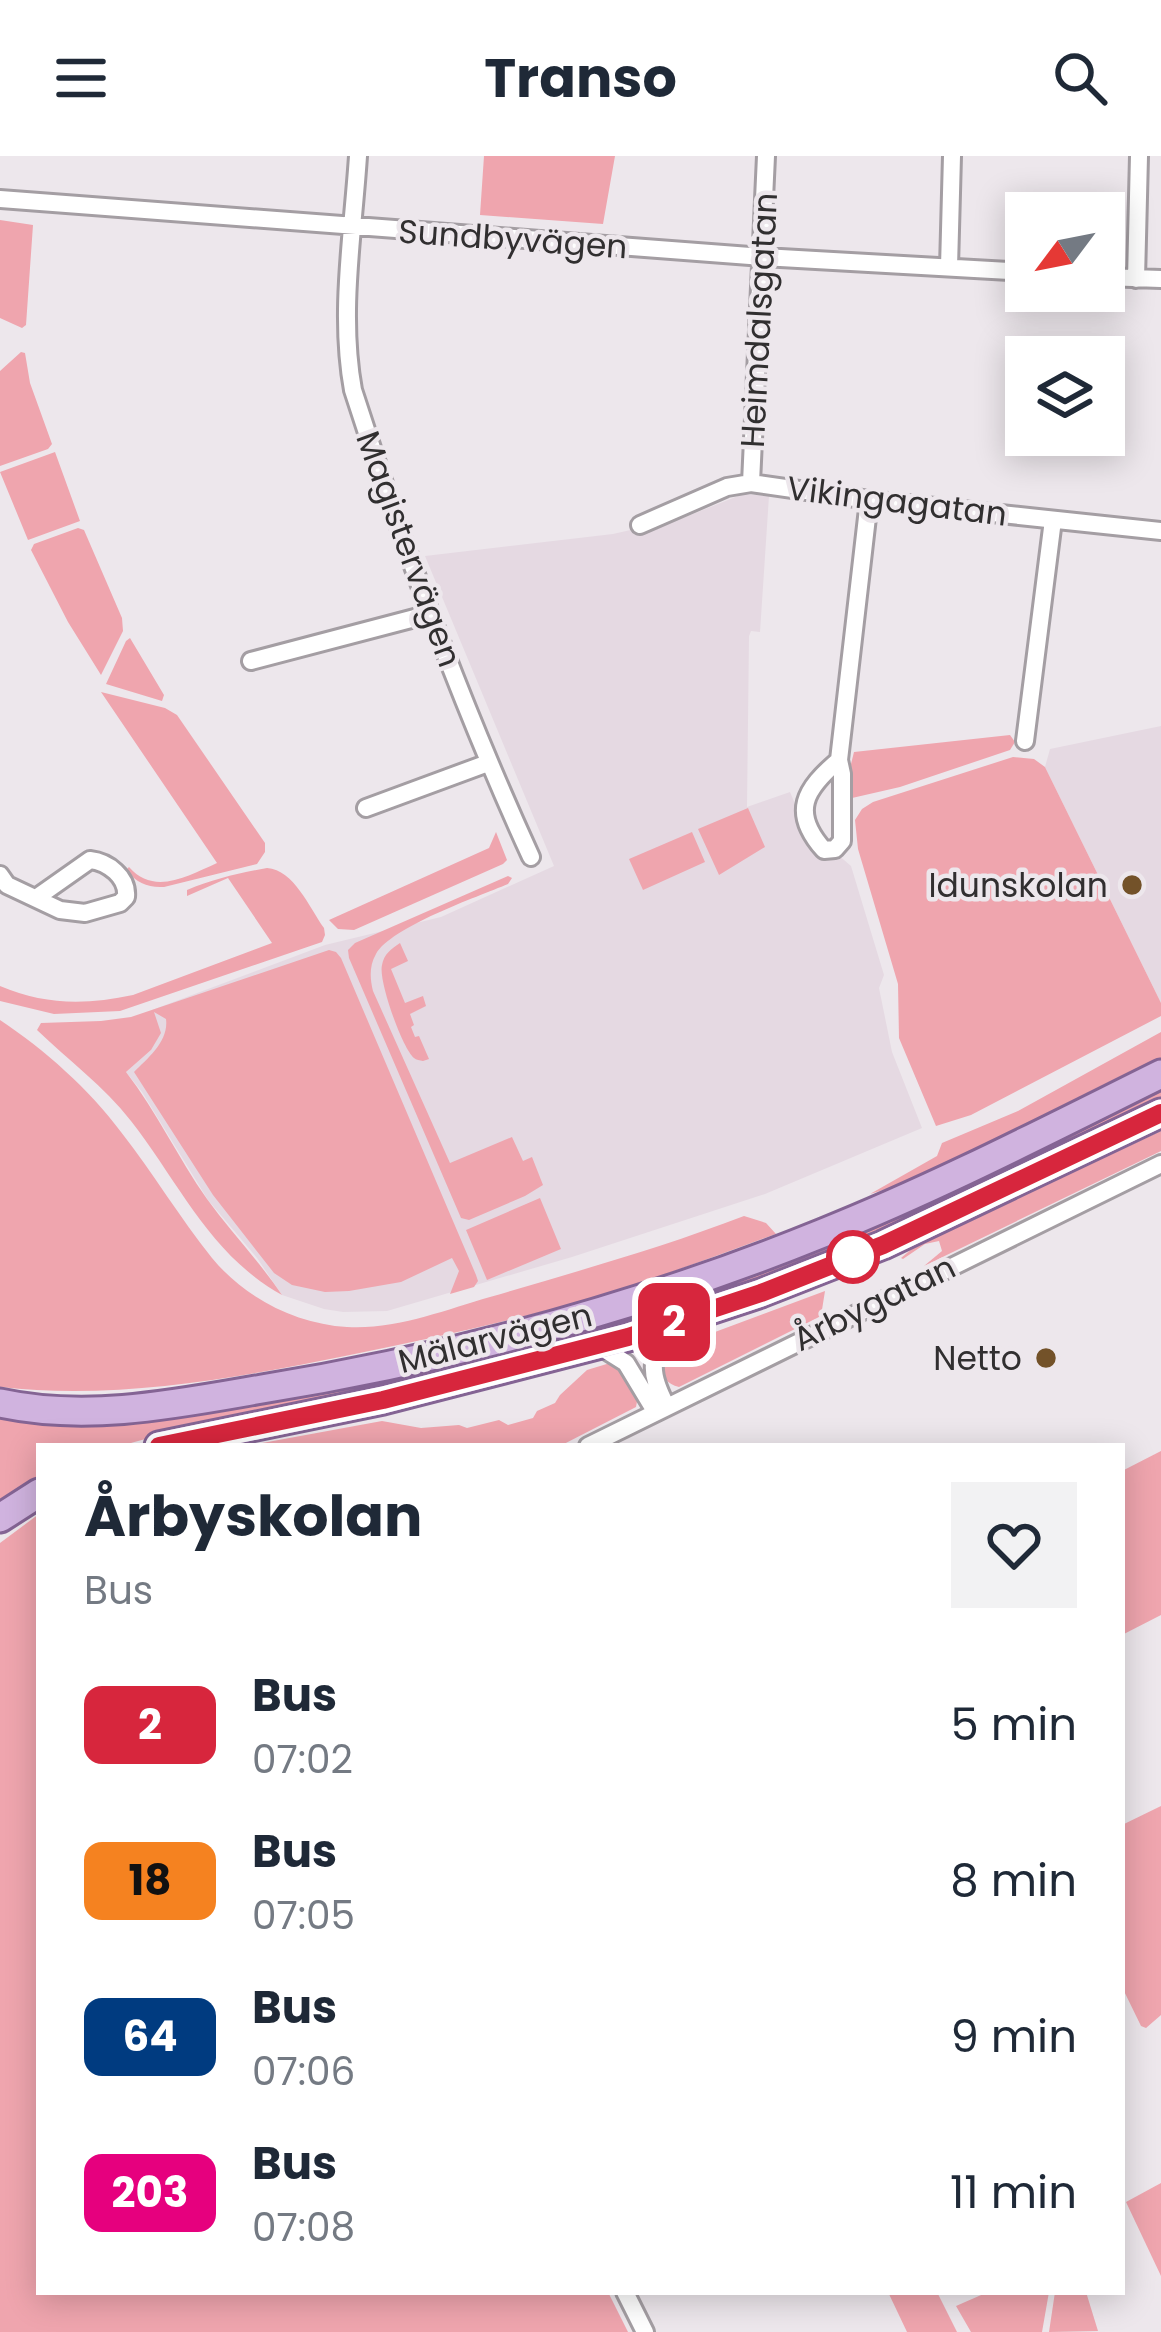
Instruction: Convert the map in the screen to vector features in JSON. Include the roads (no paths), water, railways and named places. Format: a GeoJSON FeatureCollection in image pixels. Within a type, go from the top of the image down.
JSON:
{"type":"FeatureCollection","features":[{"type":"Feature","properties":{"kind":"main road","name":"Mälarvägen"},"geometry":{"type":"LineString","coordinates":[[0,1403],[63,1411],[174,1404],[367,1370],[564,1322],[701,1279],[824,1233],[1161,1074]]}},
{"type":"Feature","properties":{"kind":"main road","name":"Mälarvägen"},"geometry":{"type":"LineString","coordinates":[[173,1443],[383,1400],[598,1346],[761,1293],[883,1245],[1161,1113]]}},
{"type":"Feature","properties":{"kind":"main road"},"geometry":{"type":"LineString","coordinates":[[0,1518],[36,1495]]}},
{"type":"Feature","properties":{"kind":"street","name":"Magistervägen"},"geometry":{"type":"LineString","coordinates":[[358,156],[346,324],[353,390],[430,614],[488,763],[532,857]]}},
{"type":"Feature","properties":{"kind":"street","name":"Heimdalsgatan"},"geometry":{"type":"LineString","coordinates":[[751,483],[766,156]]}},
{"type":"Feature","properties":{"kind":"street"},"geometry":{"type":"LineString","coordinates":[[949,268],[952,156]]}},
{"type":"Feature","properties":{"kind":"street"},"geometry":{"type":"LineString","coordinates":[[1136,279],[1139,156]]}},
{"type":"Feature","properties":{"kind":"street","name":"Sundbyvägen"},"geometry":{"type":"LineString","coordinates":[[0,199],[1005,271]]}},
{"type":"Feature","properties":{"kind":"street"},"geometry":{"type":"LineString","coordinates":[[1125,278],[1161,280]]}},
{"type":"Feature","properties":{"kind":"street","name":"Vikingagatan"},"geometry":{"type":"LineString","coordinates":[[640,525],[751,483],[1161,531]]}},
{"type":"Feature","properties":{"kind":"street"},"geometry":{"type":"LineString","coordinates":[[839,760],[814,782],[803,800],[814,838],[824,850],[842,841],[839,760],[869,500]]}},
{"type":"Feature","properties":{"kind":"street"},"geometry":{"type":"LineString","coordinates":[[1025,741],[1053,520]]}},
{"type":"Feature","properties":{"kind":"street"},"geometry":{"type":"LineString","coordinates":[[251,661],[430,614]]}},
{"type":"Feature","properties":{"kind":"street"},"geometry":{"type":"LineString","coordinates":[[366,808],[488,763]]}},
{"type":"Feature","properties":{"kind":"street"},"geometry":{"type":"LineString","coordinates":[[0,875],[7,885],[60,910],[85,913],[120,903],[127,888],[116,872],[90,860],[36,898]]}},
{"type":"Feature","properties":{"kind":"street","name":"Årbygatan"},"geometry":{"type":"LineString","coordinates":[[594,1443],[1161,1164]]}},
{"type":"Feature","properties":{"kind":"street"},"geometry":{"type":"LineString","coordinates":[[661,1408],[652,1372],[655,1354],[673,1322]]}},
{"type":"Feature","properties":{"kind":"street"},"geometry":{"type":"LineString","coordinates":[[598,1346],[626,1363],[661,1408]]}},
{"type":"Feature","properties":{"kind":"street"},"geometry":{"type":"LineString","coordinates":[[626,2295],[645,2332]]}},
{"type":"Feature","properties":{"kind":"place","name":"Idunskolan"},"geometry":{"type":"Point","coordinates":[1132,885]}},
{"type":"Feature","properties":{"kind":"place","name":"Netto"},"geometry":{"type":"Point","coordinates":[1046,1358]}}]}
